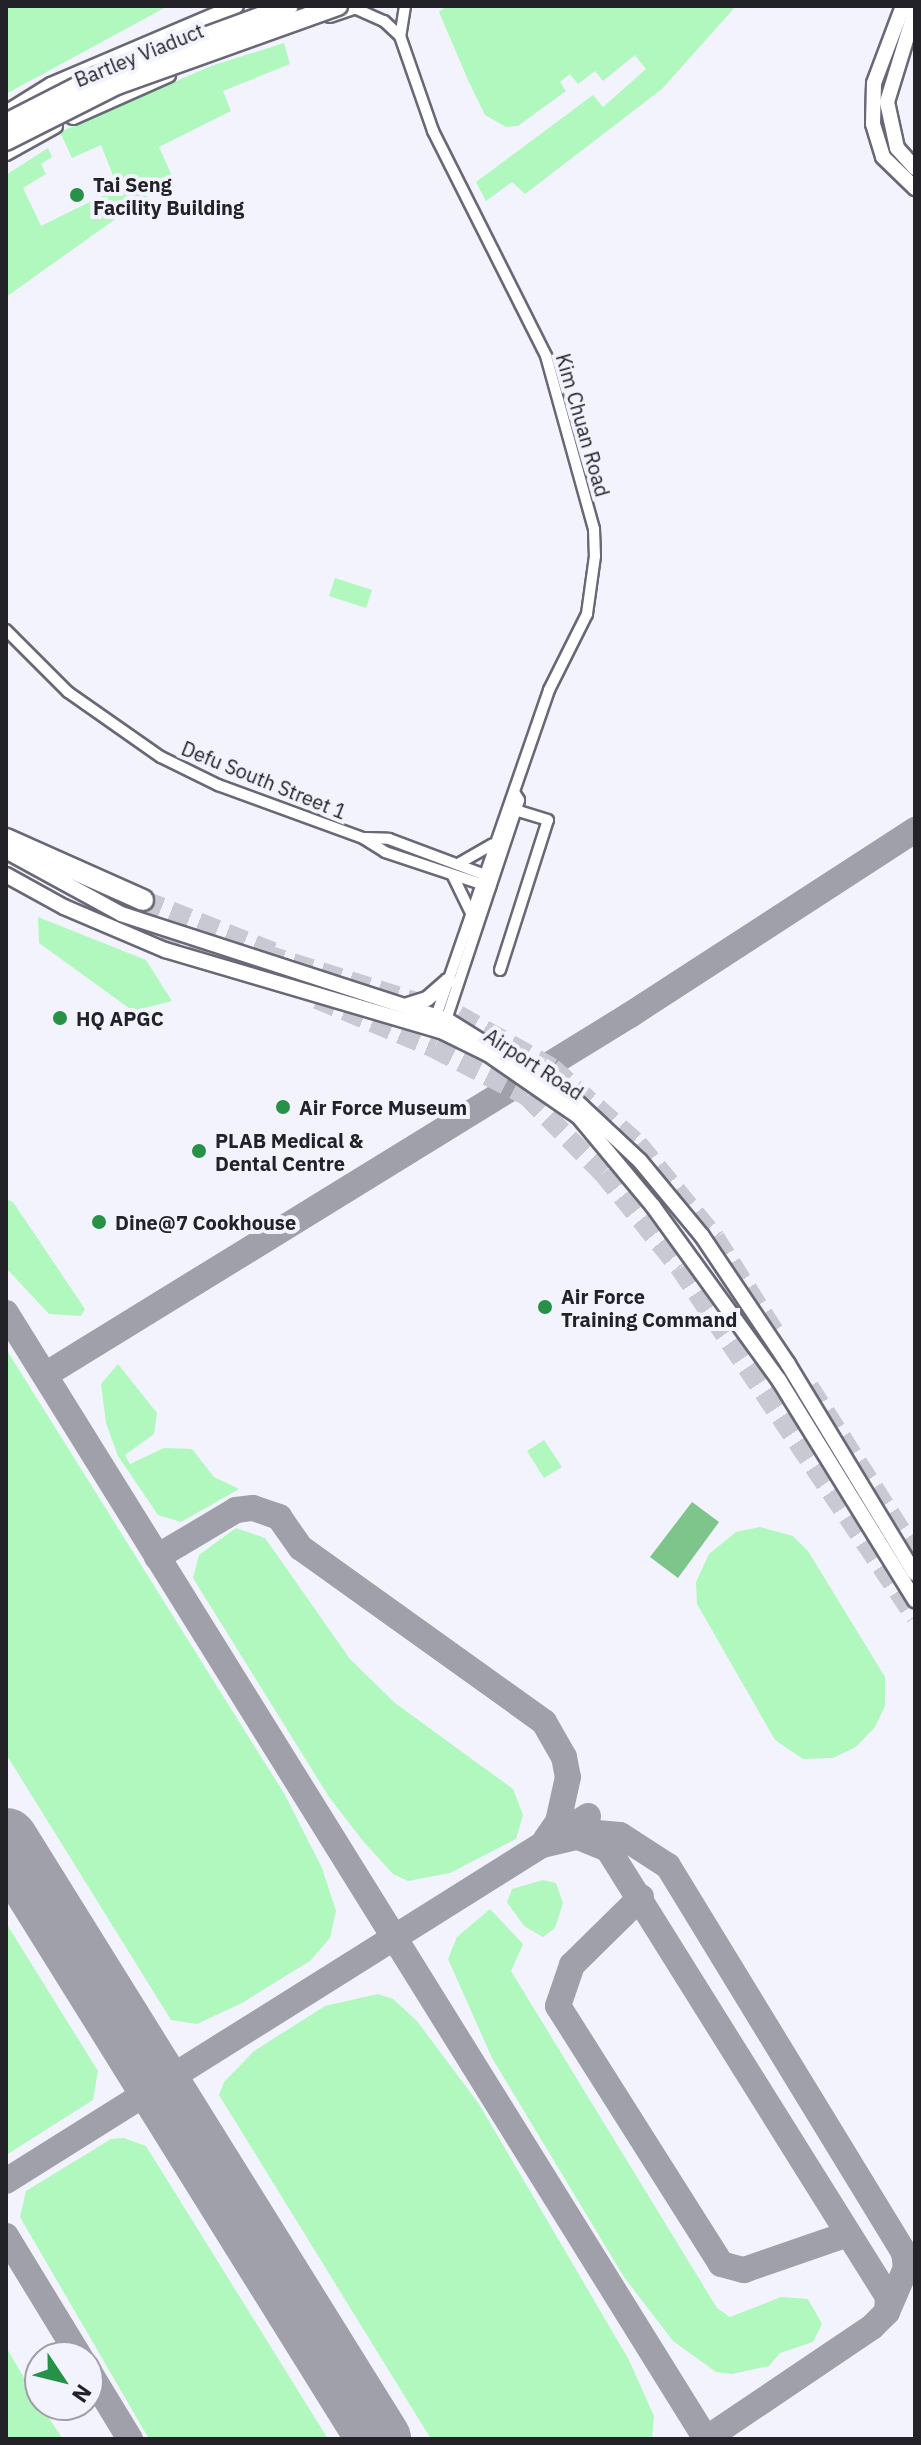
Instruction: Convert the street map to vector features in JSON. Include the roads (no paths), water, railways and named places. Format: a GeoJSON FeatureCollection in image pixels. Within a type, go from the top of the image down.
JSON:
{"type":"FeatureCollection","features":[{"type":"Feature","properties":{"kind":"highway","name":"Bartley Viaduct"},"geometry":{"type":"LineString","coordinates":[[6,123],[121,67],[289,6]]}},
{"type":"Feature","properties":{"kind":"highway","name":"Bartley Viaduct"},"geometry":{"type":"LineString","coordinates":[[6,141],[117,85],[349,6]]}},
{"type":"Feature","properties":{"kind":"highway"},"geometry":{"type":"LineString","coordinates":[[6,839],[143,900]]}},
{"type":"Feature","properties":{"kind":"main road"},"geometry":{"type":"LineString","coordinates":[[6,113],[51,85],[236,6]]}},
{"type":"Feature","properties":{"kind":"main road"},"geometry":{"type":"LineString","coordinates":[[6,153],[148,84],[349,6]]}},
{"type":"Feature","properties":{"kind":"main road"},"geometry":{"type":"LineString","coordinates":[[903,6],[874,83],[873,124],[883,157],[915,188]]}},
{"type":"Feature","properties":{"kind":"main road"},"geometry":{"type":"LineString","coordinates":[[915,11],[887,102],[897,148],[915,168]]}},
{"type":"Feature","properties":{"kind":"main road"},"geometry":{"type":"LineString","coordinates":[[136,47],[126,72],[136,82],[148,84]]}},
{"type":"Feature","properties":{"kind":"main road","name":"Airport Road"},"geometry":{"type":"LineString","coordinates":[[6,851],[110,910],[408,1005],[527,1078],[578,1116],[606,1146],[779,1380],[915,1600]]}},
{"type":"Feature","properties":{"kind":"main road","name":"Airport Road"},"geometry":{"type":"LineString","coordinates":[[6,875],[64,907],[165,950],[439,1024],[575,1100],[640,1161],[743,1295],[915,1574]]}},
{"type":"Feature","properties":{"kind":"main road"},"geometry":{"type":"LineString","coordinates":[[272,964],[288,984]]}},
{"type":"Feature","properties":{"kind":"main road"},"geometry":{"type":"LineString","coordinates":[[408,1005],[427,999],[448,981]]}},
{"type":"Feature","properties":{"kind":"street"},"geometry":{"type":"LineString","coordinates":[[349,6],[384,21],[400,36]]}},
{"type":"Feature","properties":{"kind":"street"},"geometry":{"type":"LineString","coordinates":[[400,36],[405,6]]}},
{"type":"Feature","properties":{"kind":"street","name":"Kim Chuan Road"},"geometry":{"type":"LineString","coordinates":[[400,36],[433,131],[546,356],[594,529],[595,575],[587,614],[549,690],[439,1024]]}},
{"type":"Feature","properties":{"kind":"street","name":"Defu South Street 1"},"geometry":{"type":"LineString","coordinates":[[6,630],[68,692],[161,757],[218,785],[363,838],[385,852],[455,869],[487,881]]}},
{"type":"Feature","properties":{"kind":"street"},"geometry":{"type":"LineString","coordinates":[[500,970],[548,820],[510,809]]}},
{"type":"Feature","properties":{"kind":"street","name":"Kim Chuan Road"},"geometry":{"type":"LineString","coordinates":[[439,1024],[448,981],[471,913],[487,881],[493,844],[510,809]]}},
{"type":"Feature","properties":{"kind":"street"},"geometry":{"type":"LineString","coordinates":[[471,913],[455,869],[493,844]]}},
{"type":"Feature","properties":{"kind":"tunnel"},"geometry":{"type":"LineString","coordinates":[[143,900],[278,954]]}},
{"type":"Feature","properties":{"kind":"tunnel"},"geometry":{"type":"LineString","coordinates":[[104,918],[239,967]]}},
{"type":"Feature","properties":{"kind":"tunnel"},"geometry":{"type":"LineString","coordinates":[[264,954],[458,1015],[552,1068],[638,1144],[715,1238],[775,1333]]}},
{"type":"Feature","properties":{"kind":"tunnel"},"geometry":{"type":"LineString","coordinates":[[317,999],[434,1048],[527,1096],[603,1173],[680,1268],[915,1617]]}},
{"type":"Feature","properties":{"kind":"tunnel"},"geometry":{"type":"LineString","coordinates":[[809,1387],[915,1553]]}},
{"type":"Feature","properties":{"kind":"place","name":"Tai Seng Facility Building"},"geometry":{"type":"Point","coordinates":[77,195]}},
{"type":"Feature","properties":{"kind":"place","name":"HQ APGC"},"geometry":{"type":"Point","coordinates":[60,1018]}},
{"type":"Feature","properties":{"kind":"place","name":"Air Force Museum"},"geometry":{"type":"Point","coordinates":[283,1107]}},
{"type":"Feature","properties":{"kind":"place","name":"PLAB Medical & Dental Centre"},"geometry":{"type":"Point","coordinates":[199,1151]}},
{"type":"Feature","properties":{"kind":"place","name":"Dine@7 Cookhouse"},"geometry":{"type":"Point","coordinates":[99,1222]}},
{"type":"Feature","properties":{"kind":"place","name":"Air Force Training Command"},"geometry":{"type":"Point","coordinates":[545,1307]}}]}
